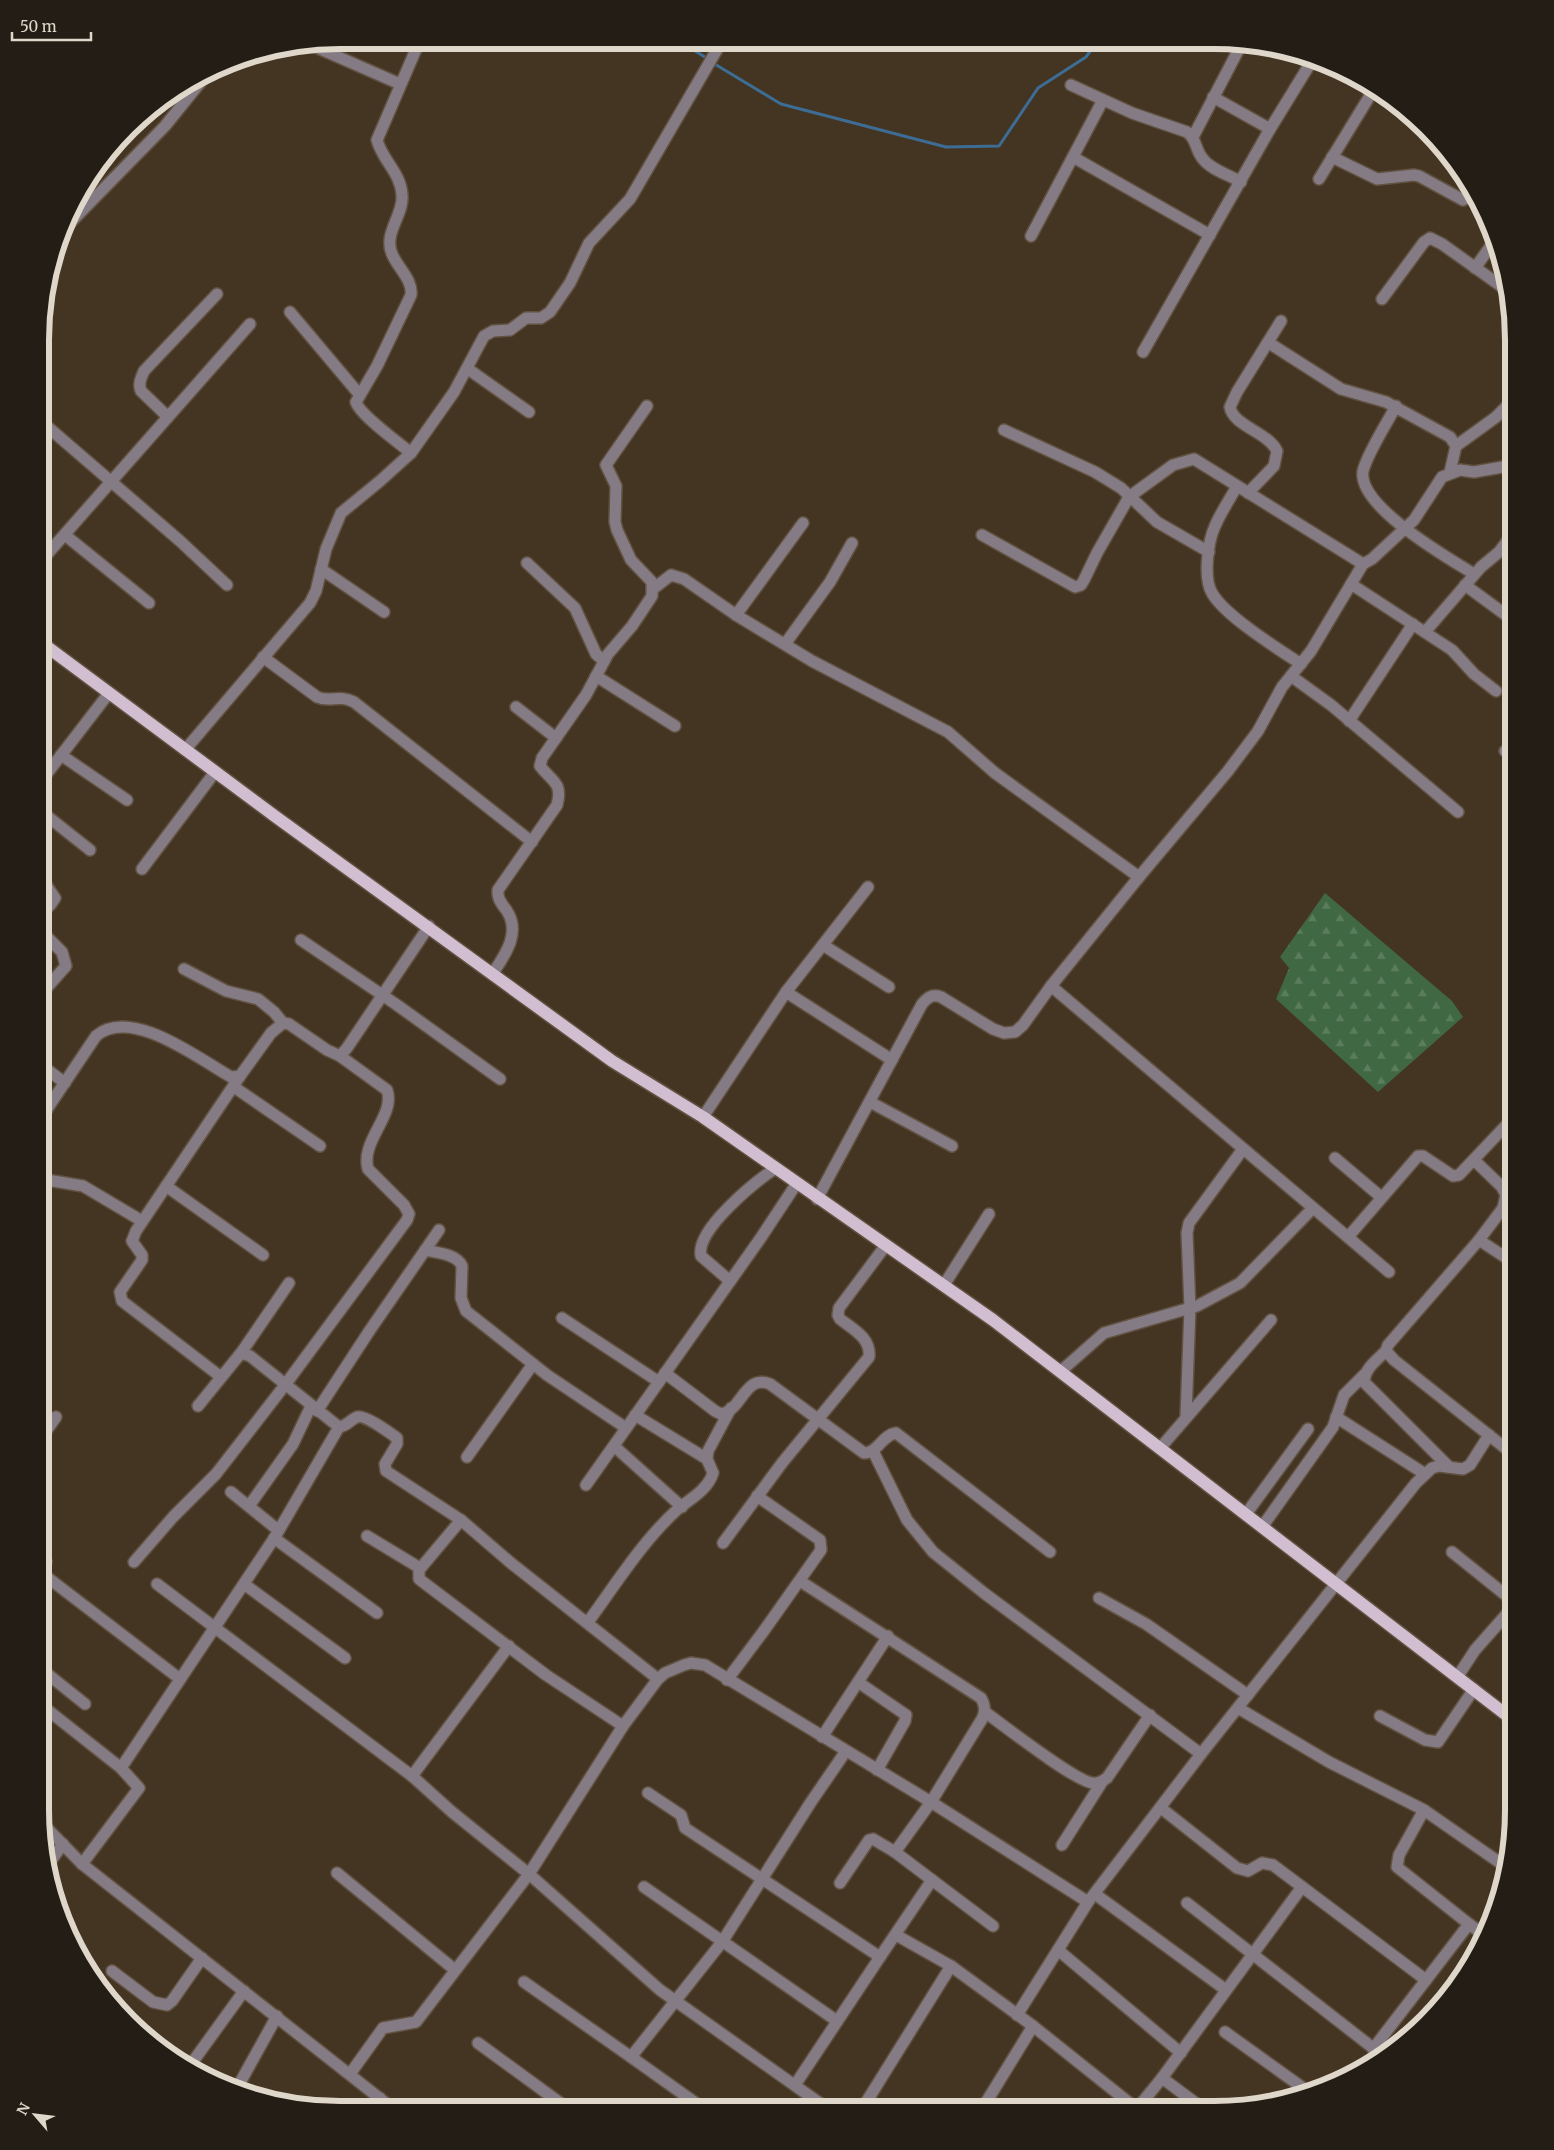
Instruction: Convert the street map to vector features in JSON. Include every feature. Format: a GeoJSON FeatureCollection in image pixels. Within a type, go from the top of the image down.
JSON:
{"type":"FeatureCollection","features":[{"type":"Feature","properties":{"kind":"main road"},"geometry":{"type":"LineString","coordinates":[[49,648],[215,772],[612,1061],[703,1117],[818,1199],[944,1285],[1061,1371],[1505,1713]]}},
{"type":"Feature","properties":{"kind":"street"},"geometry":{"type":"LineString","coordinates":[[320,49],[400,84]]}},
{"type":"Feature","properties":{"kind":"street"},"geometry":{"type":"LineString","coordinates":[[411,452],[357,407],[356,402],[377,366],[412,295],[412,288],[392,254],[390,242],[392,228],[402,200],[402,193],[394,169],[379,147],[377,140],[416,49]]}},
{"type":"Feature","properties":{"kind":"street"},"geometry":{"type":"LineString","coordinates":[[185,750],[310,603],[316,591],[326,548],[341,514],[380,482],[411,452],[454,392],[468,369],[480,341],[489,333],[506,331],[526,318],[541,318],[550,312],[570,283],[589,243],[630,199],[718,49]]}},
{"type":"Feature","properties":{"kind":"street"},"geometry":{"type":"LineString","coordinates":[[1193,137],[1212,97],[1238,50]]}},
{"type":"Feature","properties":{"kind":"street"},"geometry":{"type":"LineString","coordinates":[[1143,352],[1270,129],[1310,65]]}},
{"type":"Feature","properties":{"kind":"street"},"geometry":{"type":"LineString","coordinates":[[1071,85],[1132,113],[1187,132],[1193,137],[1202,159],[1241,182]]}},
{"type":"Feature","properties":{"kind":"street"},"geometry":{"type":"LineString","coordinates":[[77,216],[165,126],[197,86]]}},
{"type":"Feature","properties":{"kind":"street"},"geometry":{"type":"LineString","coordinates":[[1319,179],[1371,95]]}},
{"type":"Feature","properties":{"kind":"street"},"geometry":{"type":"LineString","coordinates":[[1212,97],[1270,129]]}},
{"type":"Feature","properties":{"kind":"street"},"geometry":{"type":"LineString","coordinates":[[1031,236],[1103,100]]}},
{"type":"Feature","properties":{"kind":"street"},"geometry":{"type":"LineString","coordinates":[[1073,157],[1210,235]]}},
{"type":"Feature","properties":{"kind":"street"},"geometry":{"type":"LineString","coordinates":[[1332,157],[1377,179],[1414,175],[1463,200],[1468,197]]}},
{"type":"Feature","properties":{"kind":"street"},"geometry":{"type":"LineString","coordinates":[[1382,299],[1424,242],[1430,238],[1501,287]]}},
{"type":"Feature","properties":{"kind":"street"},"geometry":{"type":"LineString","coordinates":[[1475,268],[1490,247]]}},
{"type":"Feature","properties":{"kind":"street"},"geometry":{"type":"LineString","coordinates":[[168,417],[141,391],[139,386],[140,379],[154,361],[217,294]]}},
{"type":"Feature","properties":{"kind":"street"},"geometry":{"type":"LineString","coordinates":[[290,312],[359,394]]}},
{"type":"Feature","properties":{"kind":"street"},"geometry":{"type":"LineString","coordinates":[[1248,493],[1274,466],[1277,451],[1273,442],[1235,417],[1230,407],[1237,392],[1281,321]]}},
{"type":"Feature","properties":{"kind":"street"},"geometry":{"type":"LineString","coordinates":[[49,552],[250,324]]}},
{"type":"Feature","properties":{"kind":"street"},"geometry":{"type":"LineString","coordinates":[[1269,343],[1341,389],[1396,406],[1450,438],[1456,446]]}},
{"type":"Feature","properties":{"kind":"street"},"geometry":{"type":"LineString","coordinates":[[468,369],[529,412]]}},
{"type":"Feature","properties":{"kind":"street"},"geometry":{"type":"LineString","coordinates":[[493,973],[510,948],[512,938],[511,920],[499,900],[498,890],[557,805],[559,797],[558,785],[540,766],[542,758],[586,695],[604,661],[652,596],[654,589],[652,582],[631,560],[617,530],[615,522],[616,486],[606,465],[648,406]]}},
{"type":"Feature","properties":{"kind":"street"},"geometry":{"type":"LineString","coordinates":[[1396,406],[1367,463],[1363,478],[1364,486],[1372,498],[1404,529],[1474,574]]}},
{"type":"Feature","properties":{"kind":"street"},"geometry":{"type":"LineString","coordinates":[[1450,472],[1456,446],[1484,427],[1505,407]]}},
{"type":"Feature","properties":{"kind":"street"},"geometry":{"type":"LineString","coordinates":[[49,428],[180,541],[227,585]]}},
{"type":"Feature","properties":{"kind":"street"},"geometry":{"type":"LineString","coordinates":[[1004,430],[1095,472],[1120,488],[1157,522],[1209,552]]}},
{"type":"Feature","properties":{"kind":"street"},"geometry":{"type":"LineString","coordinates":[[982,535],[1075,587],[1081,585],[1096,552],[1129,497],[1173,466],[1194,459],[1363,564]]}},
{"type":"Feature","properties":{"kind":"street"},"geometry":{"type":"LineString","coordinates":[[818,1199],[922,1004],[934,995],[941,997],[993,1029],[1004,1033],[1015,1032],[1023,1025],[1051,986],[1139,877],[1233,765],[1258,730],[1291,676],[1311,651],[1363,564],[1372,559],[1414,520],[1442,476],[1460,470],[1474,472],[1505,467]]}},
{"type":"Feature","properties":{"kind":"street"},"geometry":{"type":"LineString","coordinates":[[1237,486],[1215,526],[1209,552],[1208,585],[1213,596],[1245,625],[1300,664]]}},
{"type":"Feature","properties":{"kind":"street"},"geometry":{"type":"LineString","coordinates":[[736,614],[803,523]]}},
{"type":"Feature","properties":{"kind":"street"},"geometry":{"type":"LineString","coordinates":[[65,535],[149,603]]}},
{"type":"Feature","properties":{"kind":"street"},"geometry":{"type":"LineString","coordinates":[[785,644],[830,582],[852,543]]}},
{"type":"Feature","properties":{"kind":"street"},"geometry":{"type":"LineString","coordinates":[[1425,632],[1474,574],[1499,552],[1505,544]]}},
{"type":"Feature","properties":{"kind":"street"},"geometry":{"type":"LineString","coordinates":[[527,563],[575,608],[596,654],[604,661]]}},
{"type":"Feature","properties":{"kind":"street"},"geometry":{"type":"LineString","coordinates":[[321,569],[384,612]]}},
{"type":"Feature","properties":{"kind":"street"},"geometry":{"type":"LineString","coordinates":[[654,589],[671,575],[684,579],[812,661],[948,732],[995,773],[1139,877]]}},
{"type":"Feature","properties":{"kind":"street"},"geometry":{"type":"LineString","coordinates":[[1351,584],[1452,650],[1474,674],[1496,691]]}},
{"type":"Feature","properties":{"kind":"street"},"geometry":{"type":"LineString","coordinates":[[1465,585],[1505,614]]}},
{"type":"Feature","properties":{"kind":"street"},"geometry":{"type":"LineString","coordinates":[[1349,720],[1413,624]]}},
{"type":"Feature","properties":{"kind":"street"},"geometry":{"type":"LineString","coordinates":[[263,657],[317,697],[322,699],[342,697],[354,702],[532,842]]}},
{"type":"Feature","properties":{"kind":"street"},"geometry":{"type":"LineString","coordinates":[[596,676],[675,726]]}},
{"type":"Feature","properties":{"kind":"street"},"geometry":{"type":"LineString","coordinates":[[1291,676],[1349,720],[1458,812]]}},
{"type":"Feature","properties":{"kind":"street"},"geometry":{"type":"LineString","coordinates":[[49,771],[109,693]]}},
{"type":"Feature","properties":{"kind":"street"},"geometry":{"type":"LineString","coordinates":[[516,707],[556,738]]}},
{"type":"Feature","properties":{"kind":"street"},"geometry":{"type":"LineString","coordinates":[[61,755],[127,800]]}},
{"type":"Feature","properties":{"kind":"street"},"geometry":{"type":"LineString","coordinates":[[142,868],[215,772]]}},
{"type":"Feature","properties":{"kind":"street"},"geometry":{"type":"LineString","coordinates":[[49,818],[90,850]]}},
{"type":"Feature","properties":{"kind":"street"},"geometry":{"type":"LineString","coordinates":[[703,1117],[786,992],[868,887]]}},
{"type":"Feature","properties":{"kind":"street"},"geometry":{"type":"LineString","coordinates":[[49,889],[55,898],[49,906]]}},
{"type":"Feature","properties":{"kind":"street"},"geometry":{"type":"LineString","coordinates":[[340,1056],[429,926]]}},
{"type":"Feature","properties":{"kind":"street"},"geometry":{"type":"LineString","coordinates":[[49,939],[62,952],[66,966],[49,985]]}},
{"type":"Feature","properties":{"kind":"street"},"geometry":{"type":"LineString","coordinates":[[301,940],[383,995],[500,1079]]}},
{"type":"Feature","properties":{"kind":"street"},"geometry":{"type":"LineString","coordinates":[[822,946],[889,987]]}},
{"type":"Feature","properties":{"kind":"street"},"geometry":{"type":"LineString","coordinates":[[134,1562],[173,1517],[216,1474],[285,1385],[407,1220],[409,1214],[404,1205],[368,1169],[366,1163],[369,1147],[389,1103],[387,1090],[340,1056],[327,1050],[289,1024],[283,1023],[258,999],[226,991],[184,969]]}},
{"type":"Feature","properties":{"kind":"street"},"geometry":{"type":"LineString","coordinates":[[1051,986],[1389,1272]]}},
{"type":"Feature","properties":{"kind":"street"},"geometry":{"type":"LineString","coordinates":[[786,992],[892,1060]]}},
{"type":"Feature","properties":{"kind":"street"},"geometry":{"type":"LineString","coordinates":[[221,1377],[144,1319],[120,1297],[122,1287],[142,1260],[142,1255],[132,1241],[142,1221],[240,1076],[271,1033],[283,1023]]}},
{"type":"Feature","properties":{"kind":"street"},"geometry":{"type":"LineString","coordinates":[[49,1107],[96,1036],[104,1029],[115,1027],[127,1027],[152,1032],[231,1077],[240,1076]]}},
{"type":"Feature","properties":{"kind":"street"},"geometry":{"type":"LineString","coordinates":[[49,1071],[66,1083]]}},
{"type":"Feature","properties":{"kind":"street"},"geometry":{"type":"LineString","coordinates":[[234,1087],[320,1146]]}},
{"type":"Feature","properties":{"kind":"street"},"geometry":{"type":"LineString","coordinates":[[870,1102],[952,1146]]}},
{"type":"Feature","properties":{"kind":"street"},"geometry":{"type":"LineString","coordinates":[[1348,1237],[1418,1156],[1423,1156],[1453,1176],[1458,1175],[1505,1127]]}},
{"type":"Feature","properties":{"kind":"street"},"geometry":{"type":"LineString","coordinates":[[1186,1416],[1190,1308],[1187,1233],[1189,1223],[1243,1148]]}},
{"type":"Feature","properties":{"kind":"street"},"geometry":{"type":"LineString","coordinates":[[1335,1158],[1382,1197]]}},
{"type":"Feature","properties":{"kind":"street"},"geometry":{"type":"LineString","coordinates":[[1474,1160],[1502,1187],[1505,1193]]}},
{"type":"Feature","properties":{"kind":"street"},"geometry":{"type":"LineString","coordinates":[[730,1281],[701,1256],[701,1247],[724,1211],[757,1181],[776,1168]]}},
{"type":"Feature","properties":{"kind":"street"},"geometry":{"type":"LineString","coordinates":[[49,1180],[83,1186],[142,1221]]}},
{"type":"Feature","properties":{"kind":"street"},"geometry":{"type":"LineString","coordinates":[[586,1484],[797,1183]]}},
{"type":"Feature","properties":{"kind":"street"},"geometry":{"type":"LineString","coordinates":[[166,1186],[263,1255]]}},
{"type":"Feature","properties":{"kind":"street"},"geometry":{"type":"LineString","coordinates":[[1262,1527],[1314,1456],[1333,1426],[1344,1395],[1386,1351],[1388,1345],[1480,1240],[1503,1208],[1505,1199]]}},
{"type":"Feature","properties":{"kind":"street"},"geometry":{"type":"LineString","coordinates":[[1061,1371],[1104,1333],[1190,1308],[1240,1283],[1314,1208]]}},
{"type":"Feature","properties":{"kind":"street"},"geometry":{"type":"LineString","coordinates":[[944,1285],[990,1214]]}},
{"type":"Feature","properties":{"kind":"street"},"geometry":{"type":"LineString","coordinates":[[249,1506],[293,1444],[314,1408],[439,1230]]}},
{"type":"Feature","properties":{"kind":"street"},"geometry":{"type":"LineString","coordinates":[[1480,1240],[1505,1257]]}},
{"type":"Feature","properties":{"kind":"street"},"geometry":{"type":"LineString","coordinates":[[723,1543],[869,1357],[868,1343],[840,1319],[839,1308],[886,1245]]}},
{"type":"Feature","properties":{"kind":"street"},"geometry":{"type":"LineString","coordinates":[[425,1250],[453,1257],[460,1262],[462,1266],[461,1298],[466,1311],[532,1364],[626,1428]]}},
{"type":"Feature","properties":{"kind":"street"},"geometry":{"type":"LineString","coordinates":[[198,1406],[241,1353],[289,1283]]}},
{"type":"Feature","properties":{"kind":"street"},"geometry":{"type":"LineString","coordinates":[[562,1318],[662,1377],[715,1411],[726,1413],[755,1382],[762,1380],[864,1453],[873,1451],[892,1433],[900,1435],[1050,1552]]}},
{"type":"Feature","properties":{"kind":"street"},"geometry":{"type":"LineString","coordinates":[[1160,1447],[1271,1320]]}},
{"type":"Feature","properties":{"kind":"street"},"geometry":{"type":"LineString","coordinates":[[1386,1351],[1394,1360],[1505,1448]]}},
{"type":"Feature","properties":{"kind":"street"},"geometry":{"type":"LineString","coordinates":[[241,1353],[250,1356],[339,1427]]}},
{"type":"Feature","properties":{"kind":"street"},"geometry":{"type":"LineString","coordinates":[[467,1457],[532,1364]]}},
{"type":"Feature","properties":{"kind":"street"},"geometry":{"type":"LineString","coordinates":[[1365,1374],[1364,1382],[1369,1388],[1450,1467]]}},
{"type":"Feature","properties":{"kind":"street"},"geometry":{"type":"LineString","coordinates":[[588,1622],[640,1552],[669,1518],[700,1492],[712,1478],[713,1473],[707,1459],[708,1452],[731,1408]]}},
{"type":"Feature","properties":{"kind":"street"},"geometry":{"type":"LineString","coordinates":[[635,1415],[707,1459]]}},
{"type":"Feature","properties":{"kind":"street"},"geometry":{"type":"LineString","coordinates":[[121,1768],[276,1534],[339,1427],[361,1416],[397,1438],[397,1444],[385,1464],[386,1471],[461,1520],[511,1563],[658,1679]]}},
{"type":"Feature","properties":{"kind":"street"},"geometry":{"type":"LineString","coordinates":[[49,1427],[56,1417]]}},
{"type":"Feature","properties":{"kind":"street"},"geometry":{"type":"LineString","coordinates":[[1336,1417],[1424,1474]]}},
{"type":"Feature","properties":{"kind":"street"},"geometry":{"type":"LineString","coordinates":[[1246,1514],[1308,1429]]}},
{"type":"Feature","properties":{"kind":"street"},"geometry":{"type":"LineString","coordinates":[[1017,2015],[1092,1898],[1201,1754],[1424,1474],[1439,1466],[1463,1468],[1470,1465],[1489,1435]]}},
{"type":"Feature","properties":{"kind":"street"},"geometry":{"type":"LineString","coordinates":[[614,1446],[682,1506]]}},
{"type":"Feature","properties":{"kind":"street"},"geometry":{"type":"LineString","coordinates":[[873,1451],[907,1520],[933,1552],[984,1593],[1201,1754]]}},
{"type":"Feature","properties":{"kind":"street"},"geometry":{"type":"LineString","coordinates":[[231,1492],[249,1506],[276,1534],[377,1613]]}},
{"type":"Feature","properties":{"kind":"street"},"geometry":{"type":"LineString","coordinates":[[727,1680],[819,1556],[822,1545],[820,1540],[758,1496]]}},
{"type":"Feature","properties":{"kind":"street"},"geometry":{"type":"LineString","coordinates":[[461,1520],[420,1568],[419,1579],[546,1675],[622,1726]]}},
{"type":"Feature","properties":{"kind":"street"},"geometry":{"type":"LineString","coordinates":[[366,1536],[420,1568]]}},
{"type":"Feature","properties":{"kind":"street"},"geometry":{"type":"LineString","coordinates":[[1452,1552],[1505,1595]]}},
{"type":"Feature","properties":{"kind":"street"},"geometry":{"type":"LineString","coordinates":[[49,1580],[180,1679]]}},
{"type":"Feature","properties":{"kind":"street"},"geometry":{"type":"LineString","coordinates":[[800,1581],[888,1636],[981,1698],[984,1703],[985,1712],[931,1802],[895,1852]]}},
{"type":"Feature","properties":{"kind":"street"},"geometry":{"type":"LineString","coordinates":[[157,1584],[412,1776],[676,2001],[817,2101]]}},
{"type":"Feature","properties":{"kind":"street"},"geometry":{"type":"LineString","coordinates":[[244,1584],[345,1658]]}},
{"type":"Feature","properties":{"kind":"street"},"geometry":{"type":"LineString","coordinates":[[1099,1598],[1146,1624],[1248,1695]]}},
{"type":"Feature","properties":{"kind":"street"},"geometry":{"type":"LineString","coordinates":[[1458,1676],[1475,1650],[1505,1616]]}},
{"type":"Feature","properties":{"kind":"street"},"geometry":{"type":"LineString","coordinates":[[822,1737],[888,1636]]}},
{"type":"Feature","properties":{"kind":"street"},"geometry":{"type":"LineString","coordinates":[[412,1776],[509,1646]]}},
{"type":"Feature","properties":{"kind":"street"},"geometry":{"type":"LineString","coordinates":[[350,2074],[383,2028],[416,2022],[529,1874],[622,1726],[658,1679],[665,1673],[691,1663],[705,1665],[727,1680],[1092,1898],[1226,1990]]}},
{"type":"Feature","properties":{"kind":"street"},"geometry":{"type":"LineString","coordinates":[[49,1675],[86,1704]]}},
{"type":"Feature","properties":{"kind":"street"},"geometry":{"type":"LineString","coordinates":[[858,1682],[906,1715],[905,1721],[877,1770]]}},
{"type":"Feature","properties":{"kind":"street"},"geometry":{"type":"LineString","coordinates":[[1380,1716],[1425,1740],[1438,1742],[1474,1688]]}},
{"type":"Feature","properties":{"kind":"street"},"geometry":{"type":"LineString","coordinates":[[1238,1708],[1329,1762],[1424,1810],[1501,1863]]}},
{"type":"Feature","properties":{"kind":"street"},"geometry":{"type":"LineString","coordinates":[[49,1711],[121,1768],[139,1788],[138,1792],[82,1864]]}},
{"type":"Feature","properties":{"kind":"street"},"geometry":{"type":"LineString","coordinates":[[985,1712],[1069,1772],[1086,1782],[1094,1784],[1102,1782]]}},
{"type":"Feature","properties":{"kind":"street"},"geometry":{"type":"LineString","coordinates":[[1062,1845],[1102,1782],[1121,1759],[1150,1715]]}},
{"type":"Feature","properties":{"kind":"street"},"geometry":{"type":"LineString","coordinates":[[631,2057],[722,1942],[811,1802],[846,1751]]}},
{"type":"Feature","properties":{"kind":"street"},"geometry":{"type":"LineString","coordinates":[[648,1793],[681,1815],[685,1828],[880,1957]]}},
{"type":"Feature","properties":{"kind":"street"},"geometry":{"type":"LineString","coordinates":[[1161,1808],[1237,1868],[1248,1871],[1262,1863],[1273,1865],[1426,1980]]}},
{"type":"Feature","properties":{"kind":"street"},"geometry":{"type":"LineString","coordinates":[[1424,1810],[1399,1855],[1397,1868],[1479,1931]]}},
{"type":"Feature","properties":{"kind":"street"},"geometry":{"type":"LineString","coordinates":[[49,1830],[82,1864],[384,2101]]}},
{"type":"Feature","properties":{"kind":"street"},"geometry":{"type":"LineString","coordinates":[[840,1883],[869,1840],[873,1839],[895,1852],[993,1926]]}},
{"type":"Feature","properties":{"kind":"street"},"geometry":{"type":"LineString","coordinates":[[53,1858],[63,1844]]}},
{"type":"Feature","properties":{"kind":"street"},"geometry":{"type":"LineString","coordinates":[[337,1873],[455,1970]]}},
{"type":"Feature","properties":{"kind":"street"},"geometry":{"type":"LineString","coordinates":[[795,2085],[932,1880]]}},
{"type":"Feature","properties":{"kind":"street"},"geometry":{"type":"LineString","coordinates":[[644,1887],[837,2021]]}},
{"type":"Feature","properties":{"kind":"street"},"geometry":{"type":"LineString","coordinates":[[1143,2101],[1181,2053],[1302,1887]]}},
{"type":"Feature","properties":{"kind":"street"},"geometry":{"type":"LineString","coordinates":[[1187,1903],[1377,2051]]}},
{"type":"Feature","properties":{"kind":"street"},"geometry":{"type":"LineString","coordinates":[[1380,2049],[1426,1980],[1469,1924]]}},
{"type":"Feature","properties":{"kind":"street"},"geometry":{"type":"LineString","coordinates":[[896,1935],[951,1966],[1032,2026],[1127,2101]]}},
{"type":"Feature","properties":{"kind":"street"},"geometry":{"type":"LineString","coordinates":[[1058,1950],[1181,2053]]}},
{"type":"Feature","properties":{"kind":"street"},"geometry":{"type":"LineString","coordinates":[[112,1971],[153,2002],[167,2005],[172,2001],[202,1958]]}},
{"type":"Feature","properties":{"kind":"street"},"geometry":{"type":"LineString","coordinates":[[867,2101],[951,1966]]}},
{"type":"Feature","properties":{"kind":"street"},"geometry":{"type":"LineString","coordinates":[[524,1982],[693,2101]]}},
{"type":"Feature","properties":{"kind":"street"},"geometry":{"type":"LineString","coordinates":[[193,2061],[244,1990]]}},
{"type":"Feature","properties":{"kind":"street"},"geometry":{"type":"LineString","coordinates":[[240,2083],[277,2016]]}},
{"type":"Feature","properties":{"kind":"street"},"geometry":{"type":"LineString","coordinates":[[987,2101],[1032,2026]]}},
{"type":"Feature","properties":{"kind":"street"},"geometry":{"type":"LineString","coordinates":[[1225,2032],[1302,2087]]}},
{"type":"Feature","properties":{"kind":"street"},"geometry":{"type":"LineString","coordinates":[[478,2043],[557,2101]]}},
{"type":"Feature","properties":{"kind":"street"},"geometry":{"type":"LineString","coordinates":[[1162,2078],[1193,2101]]}},
{"type":"Feature","properties":{"kind":"street"},"geometry":{"type":"LineString","coordinates":[[377,2101],[380,2098]]}},
{"type":"Feature","properties":{"kind":"green space"},"geometry":{"type":"Polygon","coordinates":[[[1325,893],[1452,1001],[1463,1017],[1378,1092],[1276,999],[1289,968],[1280,957],[1325,893]]]}},
{"type":"Feature","properties":{"kind":"waterway"},"geometry":{"type":"LineString","coordinates":[[692,49],[708,59]]}},
{"type":"Feature","properties":{"kind":"waterway"},"geometry":{"type":"LineString","coordinates":[[713,63],[781,104],[946,147],[999,146],[1038,88],[1086,57],[1092,49]]}}]}
